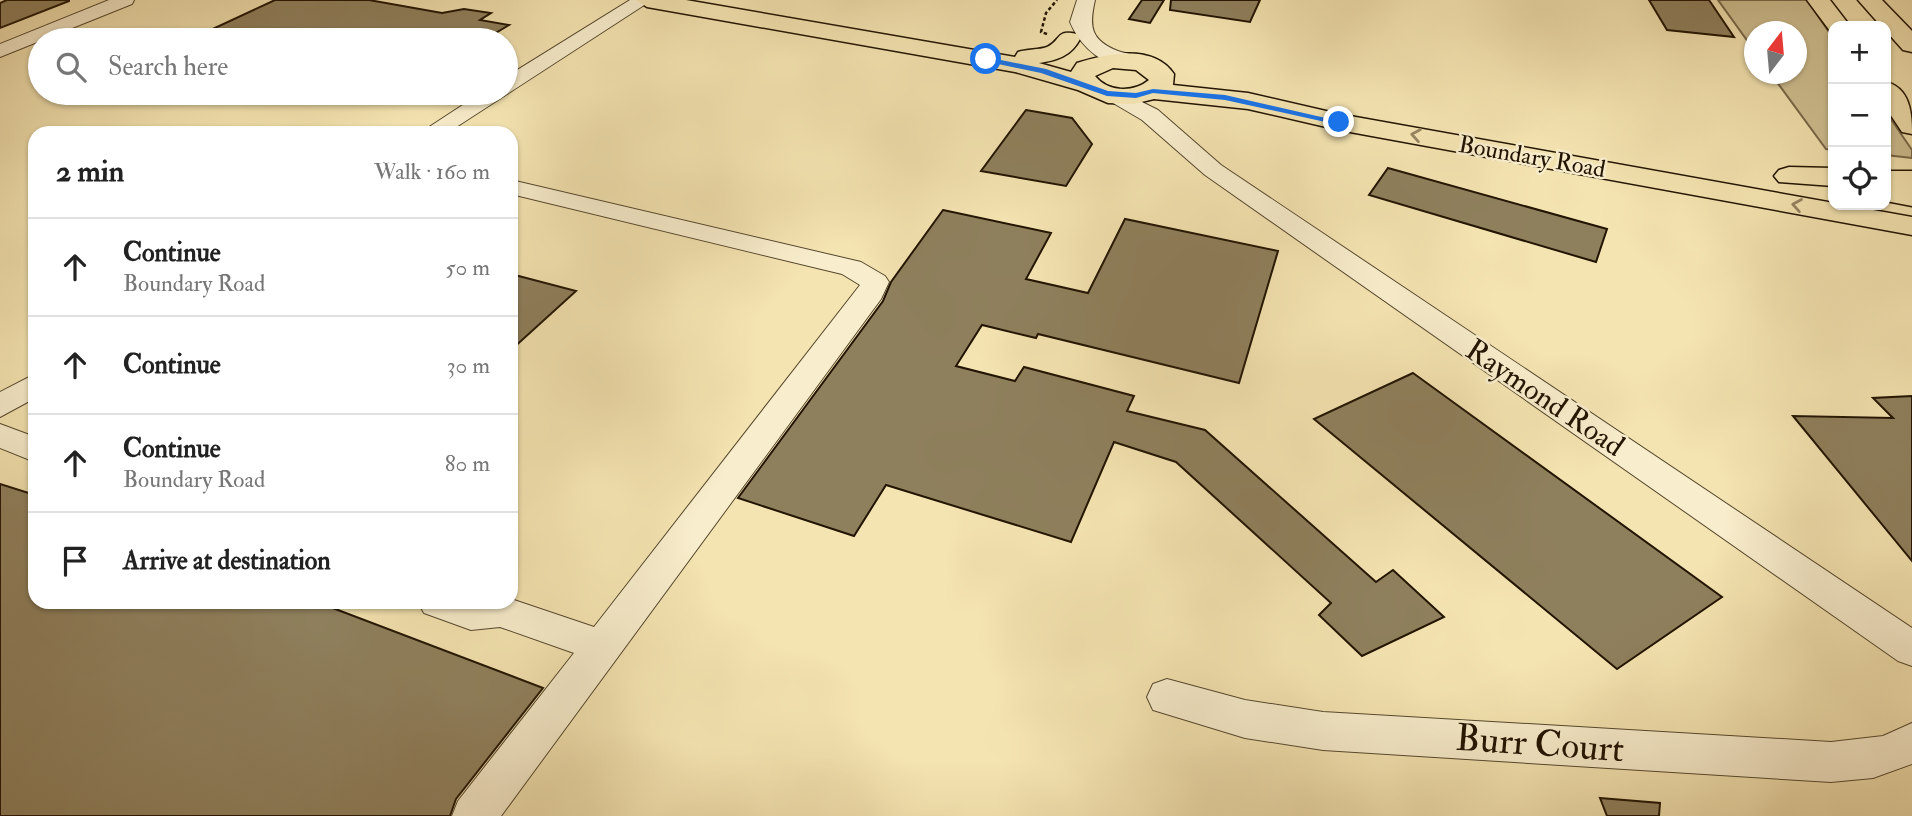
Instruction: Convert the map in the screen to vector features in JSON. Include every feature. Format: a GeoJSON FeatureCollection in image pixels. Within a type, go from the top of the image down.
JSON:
{"type":"FeatureCollection","features":[{"type":"Feature","properties":{"kind":"main road"},"geometry":{"type":"LineString","coordinates":[[645,0],[1018,65],[1146,78]]}},
{"type":"Feature","properties":{"kind":"main road"},"geometry":{"type":"LineString","coordinates":[[726,0],[1090,71],[1116,95],[1146,78]]}},
{"type":"Feature","properties":{"kind":"main road"},"geometry":{"type":"LineString","coordinates":[[1818,0],[1834,21]]}},
{"type":"Feature","properties":{"kind":"main road"},"geometry":{"type":"LineString","coordinates":[[1869,0],[1912,45]]}},
{"type":"Feature","properties":{"kind":"main road"},"geometry":{"type":"LineString","coordinates":[[1027,57],[1057,52],[1065,47],[1064,30]]}},
{"type":"Feature","properties":{"kind":"main road","name":"Boundary Road"},"geometry":{"type":"LineString","coordinates":[[1146,78],[1339,122],[1912,226]]}},
{"type":"Feature","properties":{"kind":"main road","name":"Boundary Road"},"geometry":{"type":"LineString","coordinates":[[1146,78],[1216,84],[1828,183]]}},
{"type":"Feature","properties":{"kind":"main road"},"geometry":{"type":"LineString","coordinates":[[1891,97],[1912,126]]}},
{"type":"Feature","properties":{"kind":"main road"},"geometry":{"type":"LineString","coordinates":[[1175,129],[1189,103],[1248,101]]}},
{"type":"Feature","properties":{"kind":"main road"},"geometry":{"type":"LineString","coordinates":[[1789,176],[1828,177]]}},
{"type":"Feature","properties":{"kind":"main road"},"geometry":{"type":"LineString","coordinates":[[1891,180],[1912,180]]}},
{"type":"Feature","properties":{"kind":"main road"},"geometry":{"type":"LineString","coordinates":[[1891,193],[1912,197]]}},
{"type":"Feature","properties":{"kind":"street"},"geometry":{"type":"LineString","coordinates":[[56,28],[125,0]]}},
{"type":"Feature","properties":{"kind":"street"},"geometry":{"type":"LineString","coordinates":[[518,79],[645,0]]}},
{"type":"Feature","properties":{"kind":"street"},"geometry":{"type":"LineString","coordinates":[[1086,0],[1080,22],[1091,43],[1146,78]]}},
{"type":"Feature","properties":{"kind":"street"},"geometry":{"type":"LineString","coordinates":[[1064,30],[1090,71]]}},
{"type":"Feature","properties":{"kind":"street"},"geometry":{"type":"LineString","coordinates":[[0,51],[28,40]]}},
{"type":"Feature","properties":{"kind":"street","name":"Raymond Road"},"geometry":{"type":"LineString","coordinates":[[1146,78],[1175,129],[1213,170],[1912,649]]}},
{"type":"Feature","properties":{"kind":"street","name":"Raymond Road"},"geometry":{"type":"LineString","coordinates":[[1116,95],[1175,129]]}},
{"type":"Feature","properties":{"kind":"street"},"geometry":{"type":"LineString","coordinates":[[442,126],[476,105]]}},
{"type":"Feature","properties":{"kind":"street"},"geometry":{"type":"LineString","coordinates":[[474,816],[871,293],[875,282],[851,268],[518,189]]}},
{"type":"Feature","properties":{"kind":"street"},"geometry":{"type":"LineString","coordinates":[[0,406],[28,388]]}},
{"type":"Feature","properties":{"kind":"street"},"geometry":{"type":"LineString","coordinates":[[14,441],[28,427]]}},
{"type":"Feature","properties":{"kind":"street"},"geometry":{"type":"LineString","coordinates":[[457,609],[471,614],[500,611],[603,647]]}},
{"type":"Feature","properties":{"kind":"street","name":"Burr Court"},"geometry":{"type":"LineString","coordinates":[[1167,697],[1245,719],[1322,731],[1790,760],[1870,761],[1900,751],[1912,742]]}},
{"type":"Feature","properties":{"kind":"shaded area"},"geometry":{"type":"Polygon","coordinates":[[[1718,0],[1807,0],[1828,31],[1828,149],[1778,84],[1807,84],[1807,21],[1744,21],[1744,36],[1718,0]]]}},
{"type":"Feature","properties":{"kind":"shaded area"},"geometry":{"type":"Polygon","coordinates":[[[1891,119],[1912,150],[1912,158],[1891,156],[1891,119]]]}},
{"type":"Feature","properties":{"kind":"building"},"geometry":{"type":"Polygon","coordinates":[[[7,0],[69,1],[0,28],[0,3],[7,0]]]}},
{"type":"Feature","properties":{"kind":"building"},"geometry":{"type":"Polygon","coordinates":[[[275,0],[369,0],[442,13],[464,9],[491,13],[480,20],[509,25],[504,28],[215,28],[275,0]]]}},
{"type":"Feature","properties":{"kind":"building"},"geometry":{"type":"Polygon","coordinates":[[[1142,0],[1164,0],[1150,23],[1129,19],[1142,0]]]}},
{"type":"Feature","properties":{"kind":"building"},"geometry":{"type":"Polygon","coordinates":[[[1171,0],[1260,0],[1250,22],[1170,10],[1171,0]]]}},
{"type":"Feature","properties":{"kind":"building"},"geometry":{"type":"Polygon","coordinates":[[[1649,0],[1709,0],[1734,37],[1667,30],[1649,0]]]}},
{"type":"Feature","properties":{"kind":"building"},"geometry":{"type":"Polygon","coordinates":[[[1026,110],[1072,118],[1092,144],[1066,186],[981,171],[1026,110]]]}},
{"type":"Feature","properties":{"kind":"building"},"geometry":{"type":"Polygon","coordinates":[[[1388,168],[1607,229],[1596,262],[1369,195],[1388,168]]]}},
{"type":"Feature","properties":{"kind":"building"},"geometry":{"type":"Polygon","coordinates":[[[943,210],[1051,233],[1026,279],[1088,293],[1125,219],[1278,251],[1239,383],[1038,334],[1036,338],[982,325],[956,366],[1015,381],[1024,367],[1134,396],[1127,411],[1205,430],[1376,582],[1393,570],[1444,617],[1362,656],[1319,615],[1331,603],[1176,462],[1114,442],[1071,542],[886,485],[854,536],[738,498],[883,301],[891,282],[943,210]]]}},
{"type":"Feature","properties":{"kind":"building"},"geometry":{"type":"Polygon","coordinates":[[[518,276],[576,291],[518,344],[518,276]]]}},
{"type":"Feature","properties":{"kind":"building"},"geometry":{"type":"Polygon","coordinates":[[[1413,373],[1722,597],[1617,669],[1314,419],[1413,373]]]}},
{"type":"Feature","properties":{"kind":"building"},"geometry":{"type":"Polygon","coordinates":[[[1912,396],[1912,561],[1793,416],[1893,418],[1873,398],[1912,396]]]}},
{"type":"Feature","properties":{"kind":"building"},"geometry":{"type":"Polygon","coordinates":[[[0,484],[28,493],[28,609],[335,609],[543,688],[456,799],[450,816],[0,816],[0,484]]]}},
{"type":"Feature","properties":{"kind":"building"},"geometry":{"type":"Polygon","coordinates":[[[1600,798],[1660,803],[1659,816],[1607,816],[1600,798]]]}},
{"type":"Feature","properties":{"kind":"route"},"geometry":{"type":"LineString","coordinates":[[986,59],[1043,71],[1086,84],[1107,94],[1126,96],[1153,91],[1225,98],[1270,105],[1339,122]]}}]}
